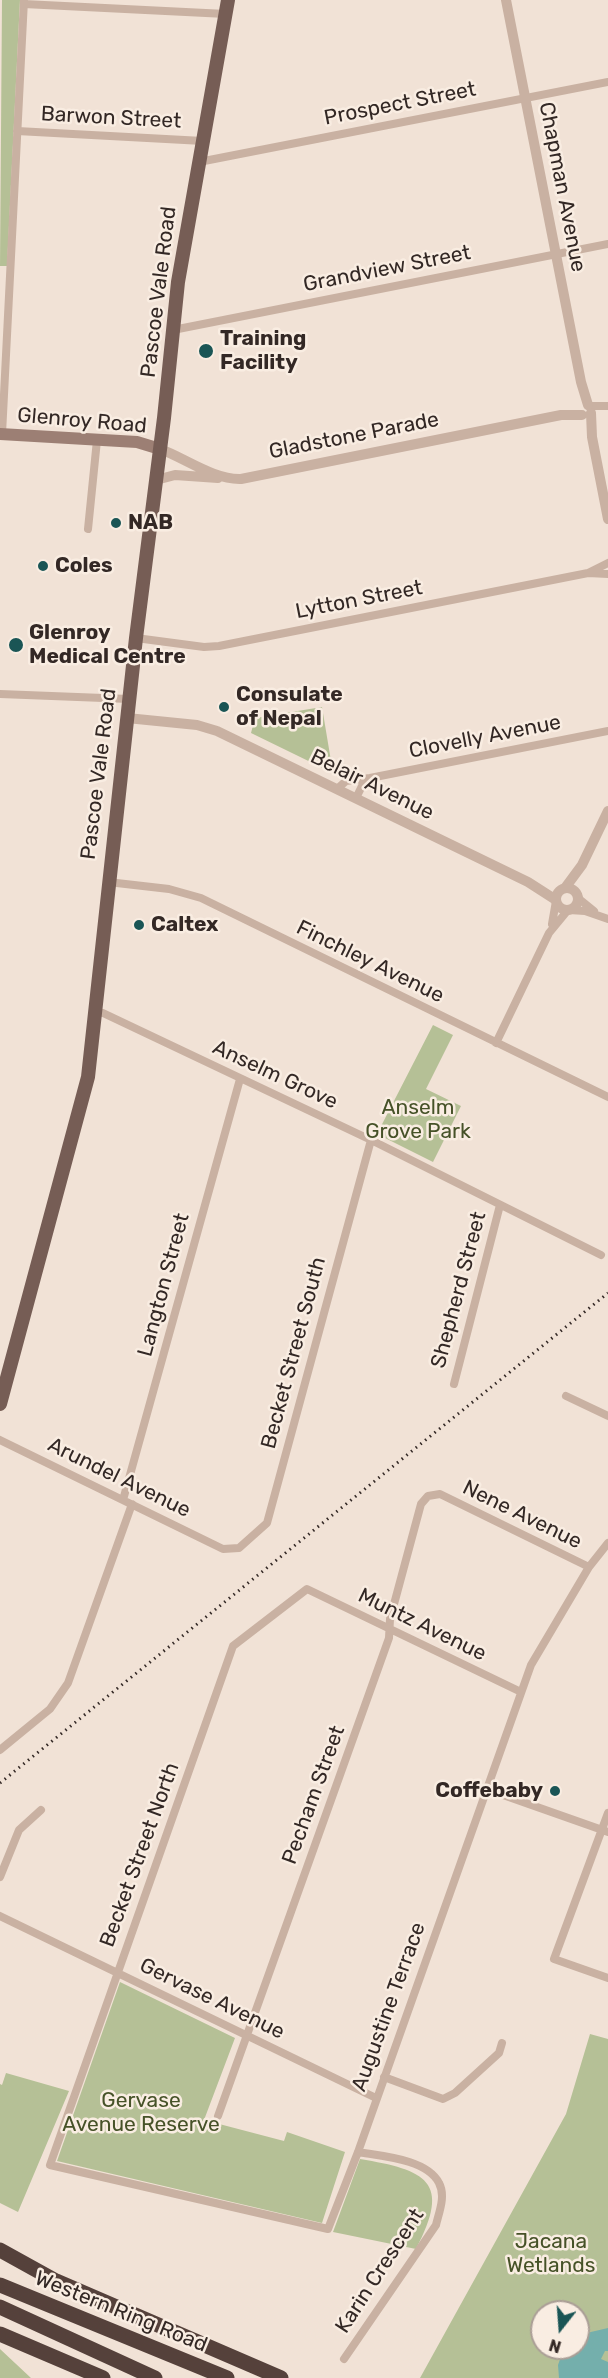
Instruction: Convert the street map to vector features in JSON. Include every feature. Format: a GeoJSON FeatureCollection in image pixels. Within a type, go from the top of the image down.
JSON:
{"type":"FeatureCollection","features":[{"type":"Feature","properties":{"kind":"highway"},"geometry":{"type":"LineString","coordinates":[[0,2250],[56,2281],[281,2378]]}},
{"type":"Feature","properties":{"kind":"highway","name":"Western Ring Road"},"geometry":{"type":"LineString","coordinates":[[0,2285],[226,2378]]}},
{"type":"Feature","properties":{"kind":"highway","name":"Western Ring Road"},"geometry":{"type":"LineString","coordinates":[[0,2307],[155,2378]]}},
{"type":"Feature","properties":{"kind":"highway"},"geometry":{"type":"LineString","coordinates":[[0,2334],[103,2378]]}},
{"type":"Feature","properties":{"kind":"main road","name":"Pascoe Vale Road"},"geometry":{"type":"LineString","coordinates":[[0,1404],[87,1077],[178,282],[228,0]]}},
{"type":"Feature","properties":{"kind":"main road","name":"Glenroy Road"},"geometry":{"type":"LineString","coordinates":[[1,434],[137,442],[160,448]]}},
{"type":"Feature","properties":{"kind":"street","name":"Chapman Avenue"},"geometry":{"type":"LineString","coordinates":[[506,0],[608,519]]}},
{"type":"Feature","properties":{"kind":"street"},"geometry":{"type":"LineString","coordinates":[[1,434],[24,2],[226,14]]}},
{"type":"Feature","properties":{"kind":"street","name":"Prospect Street"},"geometry":{"type":"LineString","coordinates":[[199,162],[608,82]]}},
{"type":"Feature","properties":{"kind":"street","name":"Barwon Street"},"geometry":{"type":"LineString","coordinates":[[17,131],[203,141]]}},
{"type":"Feature","properties":{"kind":"street","name":"Grandview Street"},"geometry":{"type":"LineString","coordinates":[[173,330],[608,244]]}},
{"type":"Feature","properties":{"kind":"street","name":"Gladstone Parade"},"geometry":{"type":"LineString","coordinates":[[160,448],[228,478],[242,479],[608,407]]}},
{"type":"Feature","properties":{"kind":"street"},"geometry":{"type":"LineString","coordinates":[[88,529],[97,440]]}},
{"type":"Feature","properties":{"kind":"street"},"geometry":{"type":"LineString","coordinates":[[156,480],[175,475],[228,478]]}},
{"type":"Feature","properties":{"kind":"street","name":"Lytton Street"},"geometry":{"type":"LineString","coordinates":[[588,573],[608,563]]}},
{"type":"Feature","properties":{"kind":"street","name":"Lytton Street"},"geometry":{"type":"LineString","coordinates":[[136,638],[204,647],[219,646],[588,573],[608,574]]}},
{"type":"Feature","properties":{"kind":"street"},"geometry":{"type":"LineString","coordinates":[[0,694],[129,699]]}},
{"type":"Feature","properties":{"kind":"street","name":"Belair Avenue"},"geometry":{"type":"LineString","coordinates":[[127,718],[208,727],[528,882],[552,890],[563,889]]}},
{"type":"Feature","properties":{"kind":"street","name":"Clovelly Avenue"},"geometry":{"type":"LineString","coordinates":[[337,789],[346,781],[608,731]]}},
{"type":"Feature","properties":{"kind":"street"},"geometry":{"type":"LineString","coordinates":[[356,798],[363,784],[370,778]]}},
{"type":"Feature","properties":{"kind":"street"},"geometry":{"type":"LineString","coordinates":[[496,1043],[549,933],[556,901],[582,865],[608,811]]}},
{"type":"Feature","properties":{"kind":"street"},"geometry":{"type":"LineString","coordinates":[[549,933],[576,904],[582,865]]}},
{"type":"Feature","properties":{"kind":"street","name":"Finchley Avenue"},"geometry":{"type":"LineString","coordinates":[[108,882],[169,889],[201,898],[608,1097]]}},
{"type":"Feature","properties":{"kind":"street","name":"Belair Avenue"},"geometry":{"type":"LineString","coordinates":[[528,882],[556,901]]}},
{"type":"Feature","properties":{"kind":"street"},"geometry":{"type":"LineString","coordinates":[[563,889],[571,889],[604,917]]}},
{"type":"Feature","properties":{"kind":"street"},"geometry":{"type":"LineString","coordinates":[[556,901],[561,908],[581,910],[604,917]]}},
{"type":"Feature","properties":{"kind":"street","name":"Anselm Grove"},"geometry":{"type":"LineString","coordinates":[[94,1012],[106,1014],[371,1140],[601,1255]]}},
{"type":"Feature","properties":{"kind":"street","name":"Langton Street"},"geometry":{"type":"LineString","coordinates":[[0,1750],[50,1709],[68,1683],[128,1502],[240,1079]]}},
{"type":"Feature","properties":{"kind":"street","name":"Becket Street South"},"geometry":{"type":"LineString","coordinates":[[223,1549],[239,1548],[267,1523],[371,1140]]}},
{"type":"Feature","properties":{"kind":"street","name":"Shepherd Street"},"geometry":{"type":"LineString","coordinates":[[454,1384],[500,1205]]}},
{"type":"Feature","properties":{"kind":"street"},"geometry":{"type":"LineString","coordinates":[[566,1396],[608,1416]]}},
{"type":"Feature","properties":{"kind":"street","name":"Arundel Avenue"},"geometry":{"type":"LineString","coordinates":[[0,1440],[223,1549]]}},
{"type":"Feature","properties":{"kind":"street","name":"Nene Avenue"},"geometry":{"type":"LineString","coordinates":[[440,1494],[589,1567]]}},
{"type":"Feature","properties":{"kind":"street","name":"Pecham Street"},"geometry":{"type":"LineString","coordinates":[[218,2116],[390,1634],[390,1619],[421,1504],[428,1496],[440,1494]]}},
{"type":"Feature","properties":{"kind":"street","name":"Augustine Terrace"},"geometry":{"type":"LineString","coordinates":[[50,2165],[328,2229],[358,2152],[531,1665],[589,1567],[608,1543]]}},
{"type":"Feature","properties":{"kind":"street","name":"Muntz Avenue"},"geometry":{"type":"LineString","coordinates":[[307,1589],[521,1692]]}},
{"type":"Feature","properties":{"kind":"street","name":"Becket Street North"},"geometry":{"type":"LineString","coordinates":[[50,2165],[233,1646],[307,1589]]}},
{"type":"Feature","properties":{"kind":"street"},"geometry":{"type":"LineString","coordinates":[[486,1789],[605,1831]]}},
{"type":"Feature","properties":{"kind":"street"},"geometry":{"type":"LineString","coordinates":[[0,1877],[19,1830],[41,1810]]}},
{"type":"Feature","properties":{"kind":"street"},"geometry":{"type":"LineString","coordinates":[[608,1813],[605,1831],[554,1959],[608,1978]]}},
{"type":"Feature","properties":{"kind":"street","name":"Gervase Avenue"},"geometry":{"type":"LineString","coordinates":[[0,1916],[376,2098]]}},
{"type":"Feature","properties":{"kind":"street"},"geometry":{"type":"LineString","coordinates":[[384,2077],[443,2098],[455,2093],[499,2052],[502,2043]]}},
{"type":"Feature","properties":{"kind":"street","name":"Karin Crescent"},"geometry":{"type":"LineString","coordinates":[[344,2359],[436,2224],[442,2201],[439,2183],[428,2172],[410,2161],[358,2152]]}},
{"type":"Feature","properties":{"kind":"green space"},"geometry":{"type":"Polygon","coordinates":[[[2,0],[20,0],[7,266],[0,266],[2,0]]]}},
{"type":"Feature","properties":{"kind":"green space"},"geometry":{"type":"Polygon","coordinates":[[[322,707],[333,773],[251,733],[255,718],[322,707]]]}},
{"type":"Feature","properties":{"kind":"green space","name":"Anselm Grove Park"},"geometry":{"type":"Polygon","coordinates":[[[433,1025],[453,1035],[426,1089],[461,1106],[433,1162],[377,1134],[433,1025]]]}},
{"type":"Feature","properties":{"kind":"green space","name":"Gervase Avenue Reserve"},"geometry":{"type":"Polygon","coordinates":[[[120,1982],[235,2038],[204,2120],[284,2141],[287,2132],[345,2152],[322,2223],[57,2161],[120,1982]]]}},
{"type":"Feature","properties":{"kind":"green space","name":"Jacana Wetlands"},"geometry":{"type":"Polygon","coordinates":[[[590,2034],[608,2039],[608,2378],[420,2378],[566,2114],[590,2034]]]}},
{"type":"Feature","properties":{"kind":"green space"},"geometry":{"type":"Polygon","coordinates":[[[6,2073],[69,2091],[18,2212],[0,2203],[0,2084],[2,2085],[6,2073]]]}},
{"type":"Feature","properties":{"kind":"green space"},"geometry":{"type":"Polygon","coordinates":[[[360,2159],[402,2168],[416,2174],[426,2183],[432,2194],[432,2208],[427,2226],[416,2249],[333,2232],[360,2159]]]}},
{"type":"Feature","properties":{"kind":"green space"},"geometry":{"type":"Polygon","coordinates":[[[0,2349],[31,2378],[0,2378],[0,2349]]]}},
{"type":"Feature","properties":{"kind":"water"},"geometry":{"type":"Polygon","coordinates":[[[608,2328],[608,2351],[605,2351],[601,2359],[608,2362],[608,2378],[559,2378],[560,2360],[590,2360],[590,2332],[608,2328]]]}},
{"type":"Feature","properties":{"kind":"railway"},"geometry":{"type":"LineString","coordinates":[[0,1783],[608,1293]]}},
{"type":"Feature","properties":{"kind":"place","name":"Training Facility"},"geometry":{"type":"Point","coordinates":[206,351]}},
{"type":"Feature","properties":{"kind":"place","name":"NAB"},"geometry":{"type":"Point","coordinates":[116,523]}},
{"type":"Feature","properties":{"kind":"place","name":"Coles"},"geometry":{"type":"Point","coordinates":[43,566]}},
{"type":"Feature","properties":{"kind":"place","name":"Glenroy Medical Centre"},"geometry":{"type":"Point","coordinates":[16,645]}},
{"type":"Feature","properties":{"kind":"place","name":"Consulate of Nepal"},"geometry":{"type":"Point","coordinates":[224,707]}},
{"type":"Feature","properties":{"kind":"place","name":"Caltex"},"geometry":{"type":"Point","coordinates":[139,925]}},
{"type":"Feature","properties":{"kind":"place","name":"Coffebaby"},"geometry":{"type":"Point","coordinates":[555,1791]}}]}
